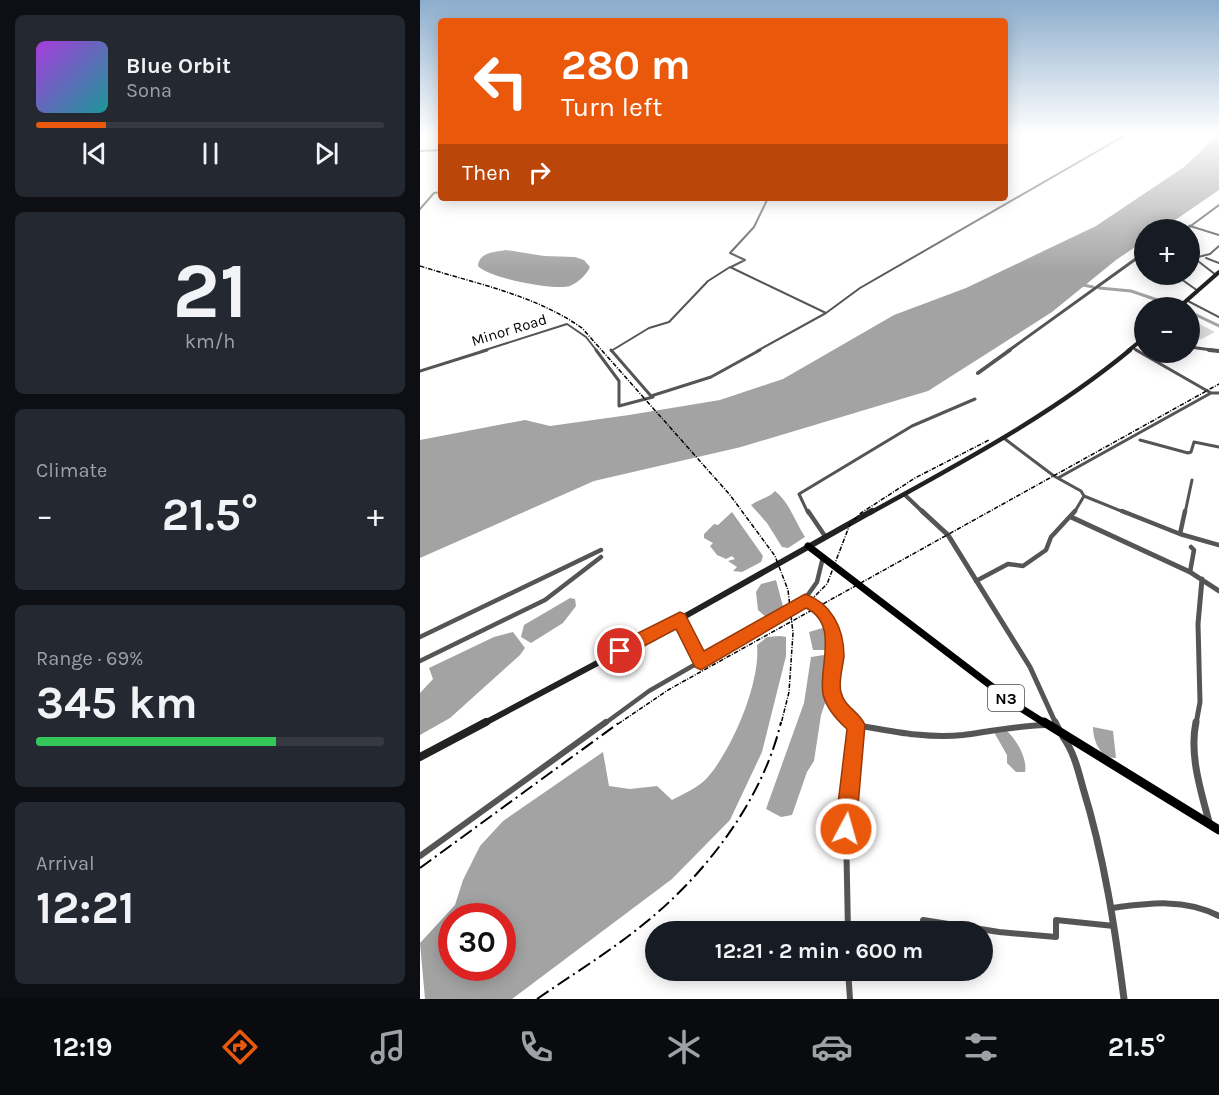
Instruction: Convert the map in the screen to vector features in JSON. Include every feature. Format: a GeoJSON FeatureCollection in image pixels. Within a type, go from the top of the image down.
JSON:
{"type":"FeatureCollection","features":[{"type":"Feature","properties":{"kind":"highway","name":"N3"},"geometry":{"type":"LineString","coordinates":[[808,546],[1016,705],[1219,830]]}},
{"type":"Feature","properties":{"kind":"main road"},"geometry":{"type":"LineString","coordinates":[[1190,297],[1218,274]]}},
{"type":"Feature","properties":{"kind":"main road"},"geometry":{"type":"LineString","coordinates":[[420,757],[680,619],[825,536],[905,495],[1005,439],[1090,383],[1133,348]]}},
{"type":"Feature","properties":{"kind":"street"},"geometry":{"type":"LineString","coordinates":[[767,201],[754,227],[730,253],[745,261],[730,267],[708,281],[669,322],[649,328],[622,346],[610,350],[651,396],[711,377],[826,313],[860,288],[1048,180]]}},
{"type":"Feature","properties":{"kind":"street"},"geometry":{"type":"LineString","coordinates":[[420,209],[434,193],[438,192]]}},
{"type":"Feature","properties":{"kind":"street"},"geometry":{"type":"LineString","coordinates":[[1200,219],[1219,205]]}},
{"type":"Feature","properties":{"kind":"street"},"geometry":{"type":"LineString","coordinates":[[1200,229],[1219,235]]}},
{"type":"Feature","properties":{"kind":"street"},"geometry":{"type":"LineString","coordinates":[[1200,262],[1219,246]]}},
{"type":"Feature","properties":{"kind":"street"},"geometry":{"type":"LineString","coordinates":[[1200,257],[1210,254]]}},
{"type":"Feature","properties":{"kind":"street"},"geometry":{"type":"LineString","coordinates":[[1206,258],[1219,263]]}},
{"type":"Feature","properties":{"kind":"street"},"geometry":{"type":"LineString","coordinates":[[978,373],[1134,260]]}},
{"type":"Feature","properties":{"kind":"street"},"geometry":{"type":"LineString","coordinates":[[1200,264],[1218,274]]}},
{"type":"Feature","properties":{"kind":"street"},"geometry":{"type":"LineString","coordinates":[[730,267],[826,313]]}},
{"type":"Feature","properties":{"kind":"street"},"geometry":{"type":"LineString","coordinates":[[1190,285],[1198,291]]}},
{"type":"Feature","properties":{"kind":"street"},"geometry":{"type":"LineString","coordinates":[[1200,307],[1219,317]]}},
{"type":"Feature","properties":{"kind":"street","name":"Minor Road"},"geometry":{"type":"LineString","coordinates":[[420,371],[567,324],[586,337],[619,381],[621,388],[619,406],[661,394]]}},
{"type":"Feature","properties":{"kind":"street"},"geometry":{"type":"LineString","coordinates":[[1200,349],[1219,351]]}},
{"type":"Feature","properties":{"kind":"street"},"geometry":{"type":"LineString","coordinates":[[1159,363],[1211,393]]}},
{"type":"Feature","properties":{"kind":"street"},"geometry":{"type":"LineString","coordinates":[[1058,478],[1211,393],[1219,393]]}},
{"type":"Feature","properties":{"kind":"street"},"geometry":{"type":"LineString","coordinates":[[825,536],[802,504],[799,494],[912,426],[975,399]]}},
{"type":"Feature","properties":{"kind":"street"},"geometry":{"type":"LineString","coordinates":[[1005,439],[1058,478],[1082,491],[1084,496],[1180,534],[1219,545]]}},
{"type":"Feature","properties":{"kind":"street"},"geometry":{"type":"LineString","coordinates":[[1140,440],[1188,453],[1191,452],[1194,442],[1219,447]]}},
{"type":"Feature","properties":{"kind":"street"},"geometry":{"type":"LineString","coordinates":[[1180,534],[1192,480]]}},
{"type":"Feature","properties":{"kind":"street"},"geometry":{"type":"LineString","coordinates":[[905,495],[948,535],[1030,667],[1060,734],[1071,748],[1090,810],[1115,926],[1125,999]]}},
{"type":"Feature","properties":{"kind":"street"},"geometry":{"type":"LineString","coordinates":[[976,581],[1008,564],[1023,566],[1046,550],[1051,537],[1071,517],[1084,496]]}},
{"type":"Feature","properties":{"kind":"street"},"geometry":{"type":"LineString","coordinates":[[1071,517],[1190,572],[1219,591]]}},
{"type":"Feature","properties":{"kind":"street"},"geometry":{"type":"LineString","coordinates":[[1190,572],[1194,550],[1191,548]]}},
{"type":"Feature","properties":{"kind":"street"},"geometry":{"type":"LineString","coordinates":[[420,637],[601,550]]}},
{"type":"Feature","properties":{"kind":"street"},"geometry":{"type":"LineString","coordinates":[[420,856],[649,691],[805,600],[816,586],[823,556]]}},
{"type":"Feature","properties":{"kind":"street"},"geometry":{"type":"LineString","coordinates":[[420,661],[545,600],[601,557]]}},
{"type":"Feature","properties":{"kind":"street"},"geometry":{"type":"LineString","coordinates":[[1202,579],[1198,624],[1200,702],[1194,732],[1198,779],[1210,825]]}},
{"type":"Feature","properties":{"kind":"street"},"geometry":{"type":"LineString","coordinates":[[805,600],[818,606],[828,620],[836,652],[832,694],[842,712],[856,725],[906,734],[961,735],[1011,726],[1046,725]]}},
{"type":"Feature","properties":{"kind":"street"},"geometry":{"type":"LineString","coordinates":[[680,619],[701,662]]}},
{"type":"Feature","properties":{"kind":"street"},"geometry":{"type":"LineString","coordinates":[[848,921],[846,829],[856,725]]}},
{"type":"Feature","properties":{"kind":"street"},"geometry":{"type":"LineString","coordinates":[[1111,908],[1145,904],[1196,905],[1219,916]]}},
{"type":"Feature","properties":{"kind":"street"},"geometry":{"type":"LineString","coordinates":[[993,932],[1056,937],[1056,920],[1115,926]]}},
{"type":"Feature","properties":{"kind":"street"},"geometry":{"type":"LineString","coordinates":[[848,981],[849,999]]}},
{"type":"Feature","properties":{"kind":"shaded area"},"geometry":{"type":"Polygon","coordinates":[[[1165,180],[1219,180],[1219,190],[1177,219],[1134,219],[1134,248],[1052,312],[928,391],[741,447],[594,481],[420,558],[420,440],[525,420],[550,426],[720,400],[783,379],[894,315],[966,288],[1096,226],[1165,180]]]}},
{"type":"Feature","properties":{"kind":"shaded area"},"geometry":{"type":"Polygon","coordinates":[[[506,250],[544,256],[575,257],[584,260],[590,267],[570,286],[551,287],[494,275],[478,266],[484,255],[506,250]]]}},
{"type":"Feature","properties":{"kind":"shaded area"},"geometry":{"type":"Polygon","coordinates":[[[1200,324],[1215,332],[1200,340],[1200,324]]]}},
{"type":"Feature","properties":{"kind":"shaded area"},"geometry":{"type":"Polygon","coordinates":[[[775,491],[788,506],[805,537],[788,548],[782,547],[767,523],[751,505],[775,491]]]}},
{"type":"Feature","properties":{"kind":"shaded area"},"geometry":{"type":"Polygon","coordinates":[[[732,512],[763,556],[761,562],[742,572],[733,571],[737,567],[728,561],[735,559],[732,556],[726,559],[717,555],[710,546],[713,543],[704,538],[704,534],[714,524],[718,525],[732,512]]]}},
{"type":"Feature","properties":{"kind":"shaded area"},"geometry":{"type":"Polygon","coordinates":[[[776,580],[784,610],[768,619],[758,610],[756,592],[761,584],[776,580]]]}},
{"type":"Feature","properties":{"kind":"shaded area"},"geometry":{"type":"Polygon","coordinates":[[[570,598],[575,599],[576,606],[563,623],[531,643],[521,637],[524,625],[570,598]]]}},
{"type":"Feature","properties":{"kind":"shaded area"},"geometry":{"type":"Polygon","coordinates":[[[826,627],[831,650],[813,650],[809,632],[826,627]]]}},
{"type":"Feature","properties":{"kind":"shaded area"},"geometry":{"type":"Polygon","coordinates":[[[513,632],[525,648],[520,655],[450,718],[420,735],[420,693],[433,679],[429,668],[494,637],[513,632]]]}},
{"type":"Feature","properties":{"kind":"shaded area"},"geometry":{"type":"Polygon","coordinates":[[[767,637],[786,637],[786,656],[762,752],[730,820],[672,879],[512,999],[425,999],[420,943],[438,923],[438,981],[516,981],[516,903],[456,903],[463,880],[480,846],[503,821],[603,752],[609,786],[630,789],[657,786],[672,800],[699,785],[707,778],[726,751],[743,715],[754,677],[757,645],[767,637]]]}},
{"type":"Feature","properties":{"kind":"shaded area"},"geometry":{"type":"Polygon","coordinates":[[[824,655],[831,658],[830,689],[821,715],[814,761],[807,772],[792,815],[781,817],[766,809],[804,703],[811,657],[824,655]]]}},
{"type":"Feature","properties":{"kind":"shaded area"},"geometry":{"type":"Polygon","coordinates":[[[1093,727],[1113,731],[1116,758],[1106,755],[1098,748],[1093,727]]]}},
{"type":"Feature","properties":{"kind":"shaded area"},"geometry":{"type":"Polygon","coordinates":[[[1004,729],[1020,748],[1025,761],[1025,772],[1016,772],[1007,763],[1007,755],[995,734],[995,731],[1004,729]]]}},
{"type":"Feature","properties":{"kind":"waterway"},"geometry":{"type":"LineString","coordinates":[[1078,284],[1093,287]]}},
{"type":"Feature","properties":{"kind":"waterway"},"geometry":{"type":"LineString","coordinates":[[1099,288],[1131,291],[1149,297]]}},
{"type":"Feature","properties":{"kind":"waterway"},"geometry":{"type":"LineString","coordinates":[[1200,317],[1219,326]]}},
{"type":"Feature","properties":{"kind":"railway"},"geometry":{"type":"LineString","coordinates":[[420,266],[524,298],[544,306],[582,328],[730,495],[775,556],[788,590],[792,621]]}},
{"type":"Feature","properties":{"kind":"railway"},"geometry":{"type":"LineString","coordinates":[[792,621],[1219,384]]}},
{"type":"Feature","properties":{"kind":"railway"},"geometry":{"type":"LineString","coordinates":[[804,607],[827,584],[850,524],[861,513],[915,478],[989,440]]}},
{"type":"Feature","properties":{"kind":"railway"},"geometry":{"type":"LineString","coordinates":[[618,724],[668,690],[792,621]]}},
{"type":"Feature","properties":{"kind":"railway"},"geometry":{"type":"LineString","coordinates":[[781,724],[789,692],[792,621]]}},
{"type":"Feature","properties":{"kind":"railway"},"geometry":{"type":"LineString","coordinates":[[420,868],[620,722]]}},
{"type":"Feature","properties":{"kind":"railway"},"geometry":{"type":"LineString","coordinates":[[537,999],[632,933],[689,882],[710,858],[746,807],[761,779],[781,722]]}},
{"type":"Feature","properties":{"kind":"route"},"geometry":{"type":"LineString","coordinates":[[620,651],[680,619],[701,662],[805,600],[818,606],[828,620],[836,652],[832,694],[835,704],[856,725],[846,829]]}}]}
